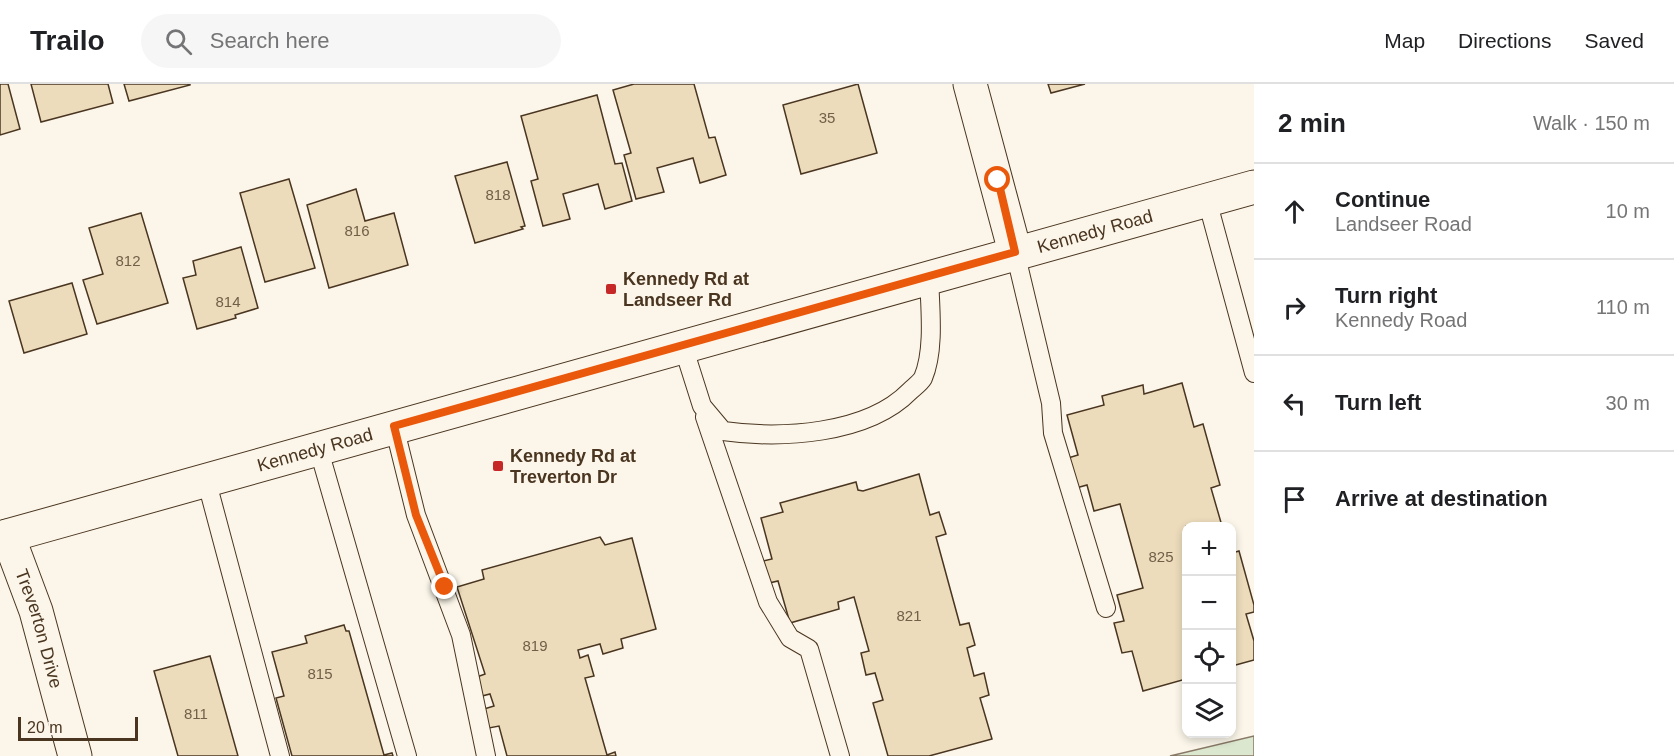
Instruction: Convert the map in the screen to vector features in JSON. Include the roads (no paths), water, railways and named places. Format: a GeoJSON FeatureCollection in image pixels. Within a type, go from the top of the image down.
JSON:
{"type":"FeatureCollection","features":[{"type":"Feature","properties":{"kind":"main road"},"geometry":{"type":"LineString","coordinates":[[970,84],[1015,252]]}},
{"type":"Feature","properties":{"kind":"main road","name":"Kennedy Road"},"geometry":{"type":"LineString","coordinates":[[3,530],[206,479],[1254,187]]}},
{"type":"Feature","properties":{"kind":"main road","name":"Treverton Drive"},"geometry":{"type":"LineString","coordinates":[[3,530],[36,611],[75,756]]}},
{"type":"Feature","properties":{"kind":"lane"},"geometry":{"type":"LineString","coordinates":[[1207,200],[1254,373]]}},
{"type":"Feature","properties":{"kind":"lane"},"geometry":{"type":"LineString","coordinates":[[1015,252],[1051,403],[1053,433],[1106,608]]}},
{"type":"Feature","properties":{"kind":"lane"},"geometry":{"type":"LineString","coordinates":[[702,406],[723,431],[747,434],[811,433],[861,420],[901,401],[922,379],[930,339],[929,277]]}},
{"type":"Feature","properties":{"kind":"lane"},"geometry":{"type":"LineString","coordinates":[[683,346],[768,602],[790,638],[808,649],[840,756]]}},
{"type":"Feature","properties":{"kind":"lane"},"geometry":{"type":"LineString","coordinates":[[394,426],[416,515],[461,635],[486,756]]}},
{"type":"Feature","properties":{"kind":"lane"},"geometry":{"type":"LineString","coordinates":[[318,447],[407,756]]}},
{"type":"Feature","properties":{"kind":"lane"},"geometry":{"type":"LineString","coordinates":[[206,479],[280,756]]}},
{"type":"Feature","properties":{"kind":"place","name":"Kennedy Rd at Landseer Rd"},"geometry":{"type":"Point","coordinates":[611,289]}},
{"type":"Feature","properties":{"kind":"place","name":"Kennedy Rd at Treverton Dr"},"geometry":{"type":"Point","coordinates":[498,466]}}]}
